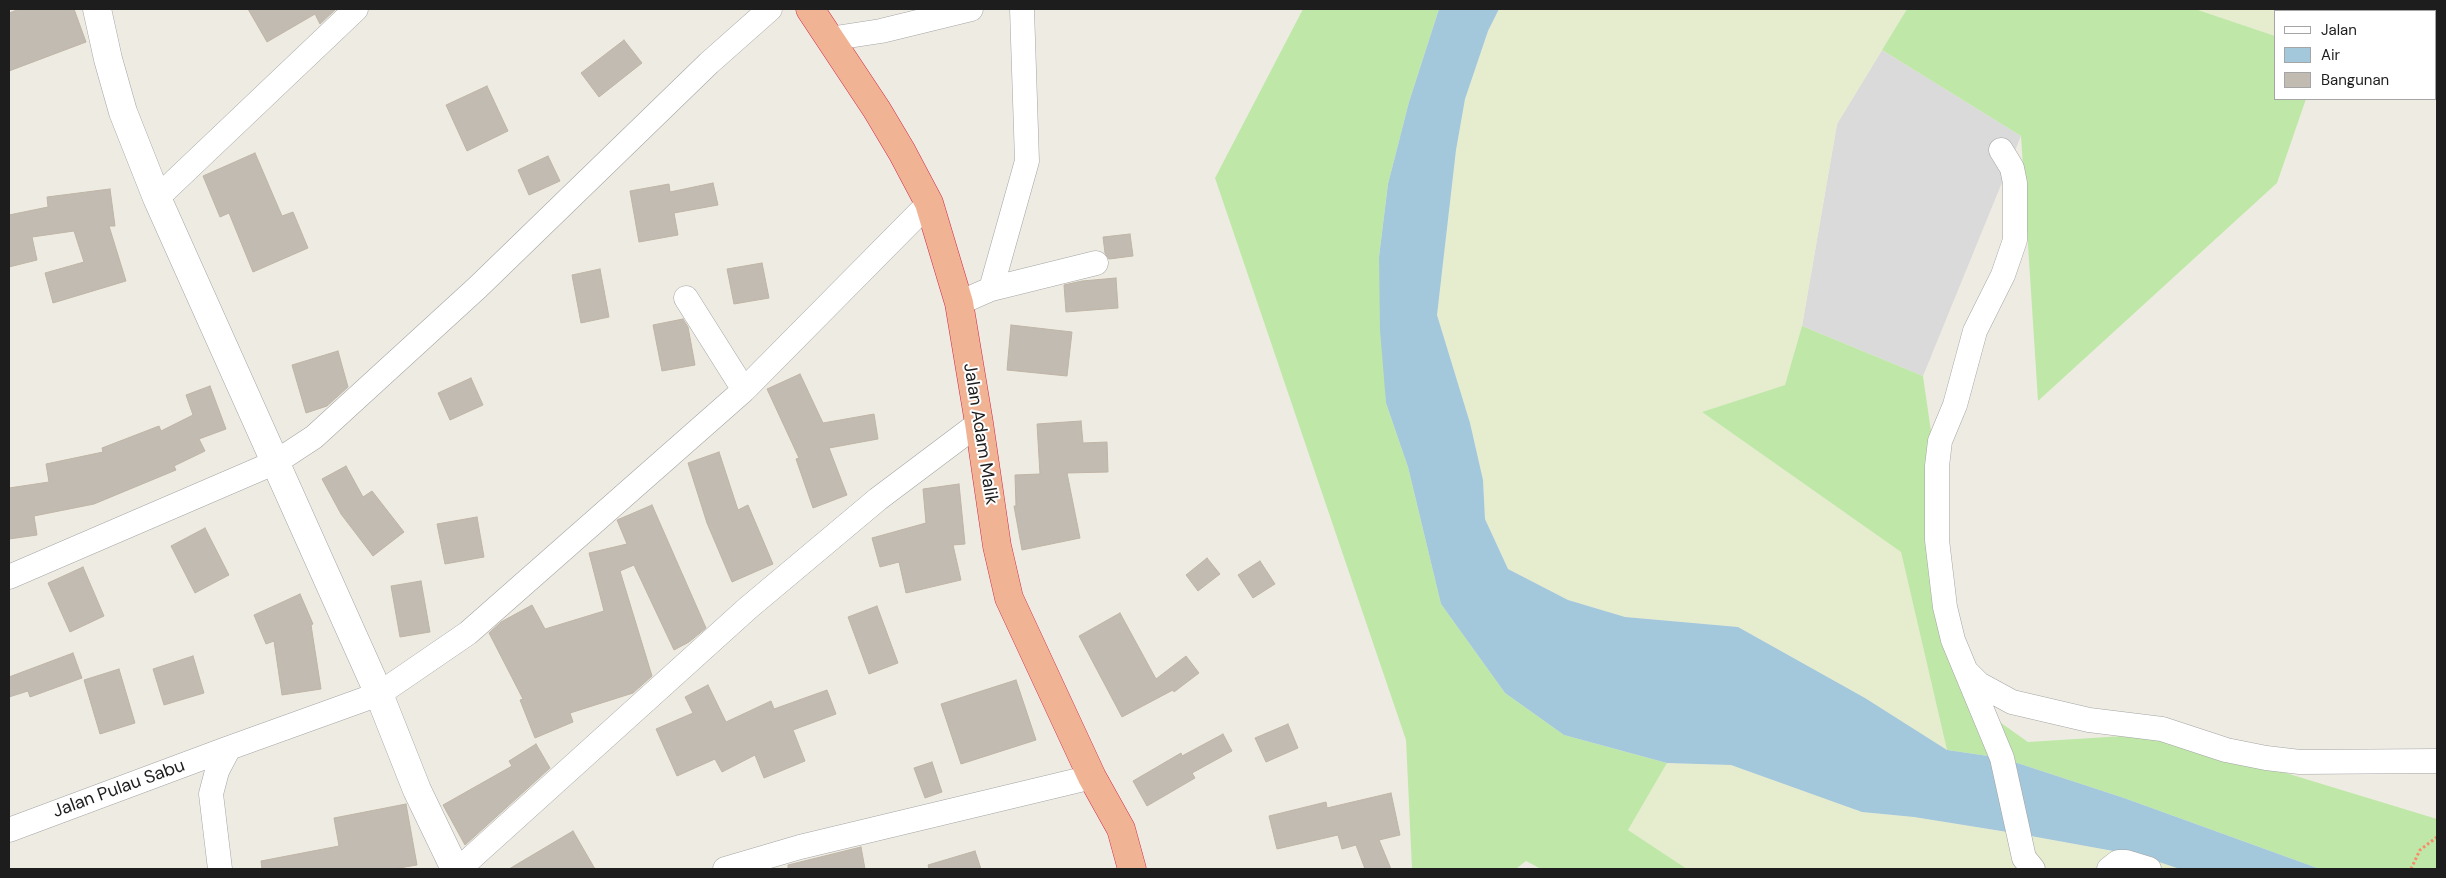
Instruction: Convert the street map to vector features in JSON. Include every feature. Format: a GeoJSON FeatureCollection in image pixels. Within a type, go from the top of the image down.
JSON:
{"type":"FeatureCollection","features":[{"type":"Feature","properties":{"kind":"highway","name":"Jalan Adam Malik"},"geometry":{"type":"LineString","coordinates":[[810,9],[902,152],[930,203],[959,303],[997,546],[1009,598],[1092,777],[1121,829],[1132,869]]}},
{"type":"Feature","properties":{"kind":"street"},"geometry":{"type":"LineString","coordinates":[[97,9],[108,59],[123,112],[157,198],[379,694],[417,790],[455,869]]}},
{"type":"Feature","properties":{"kind":"street"},"geometry":{"type":"LineString","coordinates":[[157,198],[356,9]]}},
{"type":"Feature","properties":{"kind":"street"},"geometry":{"type":"LineString","coordinates":[[9,577],[276,462],[314,437],[464,300],[709,63],[770,9]]}},
{"type":"Feature","properties":{"kind":"street"},"geometry":{"type":"LineString","coordinates":[[829,39],[882,31],[971,9]]}},
{"type":"Feature","properties":{"kind":"street"},"geometry":{"type":"LineString","coordinates":[[991,290],[1027,161],[1022,9]]}},
{"type":"Feature","properties":{"kind":"street"},"geometry":{"type":"LineString","coordinates":[[2002,150],[2012,168],[2016,182],[2015,240],[2003,275],[1975,331],[1955,405],[1938,451],[1936,502],[1941,581],[1953,640],[2002,758],[2024,858],[2033,869]]}},
{"type":"Feature","properties":{"kind":"street","name":"Jalan Pulau Sabu"},"geometry":{"type":"LineString","coordinates":[[9,830],[379,694],[468,633],[744,390],[930,203]]}},
{"type":"Feature","properties":{"kind":"street"},"geometry":{"type":"LineString","coordinates":[[959,303],[991,290],[1096,263]]}},
{"type":"Feature","properties":{"kind":"street"},"geometry":{"type":"LineString","coordinates":[[686,298],[744,390]]}},
{"type":"Feature","properties":{"kind":"street"},"geometry":{"type":"LineString","coordinates":[[459,869],[748,608],[878,499],[979,423]]}},
{"type":"Feature","properties":{"kind":"street"},"geometry":{"type":"LineString","coordinates":[[1964,669],[1979,684],[2012,702],[2088,720],[2162,729],[2226,750],[2266,758],[2300,762],[2437,761]]}},
{"type":"Feature","properties":{"kind":"street"},"geometry":{"type":"LineString","coordinates":[[220,869],[211,794],[217,771],[229,748]]}},
{"type":"Feature","properties":{"kind":"street"},"geometry":{"type":"LineString","coordinates":[[725,869],[800,847],[1092,777]]}},
{"type":"Feature","properties":{"kind":"street"},"geometry":{"type":"LineString","coordinates":[[2109,869],[2118,862],[2126,862],[2149,869]]}},
{"type":"Feature","properties":{"kind":"path"},"geometry":{"type":"LineString","coordinates":[[2411,869],[2420,850],[2437,837]]}},
{"type":"Feature","properties":{"kind":"shaded area"},"geometry":{"type":"Polygon","coordinates":[[[1882,50],[2021,136],[1923,376],[1802,326],[1837,124],[1882,50]]]}},
{"type":"Feature","properties":{"kind":"green space"},"geometry":{"type":"Polygon","coordinates":[[[1303,9],[1439,9],[1409,102],[1388,184],[1379,257],[1386,403],[1408,467],[1441,604],[1505,693],[1564,735],[1667,763],[1628,830],[1687,869],[1541,869],[1526,861],[1516,869],[1412,869],[1406,740],[1215,178],[1303,9]]]}},
{"type":"Feature","properties":{"kind":"green space"},"geometry":{"type":"Polygon","coordinates":[[[1499,9],[1907,9],[1837,124],[1802,326],[1785,385],[1702,412],[1901,552],[1947,750],[1865,698],[1738,627],[1625,617],[1568,600],[1508,569],[1485,519],[1483,480],[1470,423],[1437,315],[1456,150],[1465,99],[1488,31],[1499,9]]]}},
{"type":"Feature","properties":{"kind":"green space"},"geometry":{"type":"Polygon","coordinates":[[[1907,9],[2195,9],[2274,36],[2274,100],[2306,100],[2277,183],[2038,401],[2021,136],[1882,50],[1907,9]]]}},
{"type":"Feature","properties":{"kind":"green space"},"geometry":{"type":"Polygon","coordinates":[[[2195,9],[2437,9],[2437,91],[2436,10],[2274,10],[2274,36],[2195,9]]]}},
{"type":"Feature","properties":{"kind":"green space"},"geometry":{"type":"Polygon","coordinates":[[[1802,326],[1923,376],[1970,701],[2028,742],[2171,733],[2217,752],[2437,819],[2437,869],[2320,869],[2124,798],[2002,758],[1947,750],[1901,552],[1702,412],[1785,385],[1802,326]]]}},
{"type":"Feature","properties":{"kind":"green space"},"geometry":{"type":"Polygon","coordinates":[[[1667,763],[1731,765],[1862,812],[1914,817],[2020,834],[2141,856],[2180,869],[1687,869],[1628,830],[1667,763]]]}},
{"type":"Feature","properties":{"kind":"water"},"geometry":{"type":"Polygon","coordinates":[[[1439,9],[1499,9],[1488,31],[1465,99],[1456,150],[1437,315],[1470,423],[1483,480],[1485,519],[1508,569],[1568,600],[1625,617],[1738,627],[1865,698],[1947,750],[2002,758],[2124,798],[2320,869],[2180,869],[2141,856],[2020,834],[1914,817],[1862,812],[1731,765],[1667,763],[1564,735],[1505,693],[1441,604],[1408,467],[1386,403],[1380,330],[1379,257],[1388,184],[1409,102],[1439,9]]]}},
{"type":"Feature","properties":{"kind":"building"},"geometry":{"type":"Polygon","coordinates":[[[20,9],[74,9],[86,42],[9,71],[9,13],[20,9]]]}},
{"type":"Feature","properties":{"kind":"building"},"geometry":{"type":"Polygon","coordinates":[[[248,9],[336,9],[320,24],[315,14],[267,42],[248,9]]]}},
{"type":"Feature","properties":{"kind":"building"},"geometry":{"type":"Polygon","coordinates":[[[624,40],[642,63],[599,97],[581,73],[624,40]]]}},
{"type":"Feature","properties":{"kind":"building"},"geometry":{"type":"Polygon","coordinates":[[[487,86],[508,131],[467,151],[446,105],[487,86]]]}},
{"type":"Feature","properties":{"kind":"building"},"geometry":{"type":"Polygon","coordinates":[[[255,153],[282,216],[293,212],[308,248],[253,272],[229,213],[220,217],[203,176],[255,153]]]}},
{"type":"Feature","properties":{"kind":"building"},"geometry":{"type":"Polygon","coordinates":[[[548,156],[560,181],[529,195],[518,170],[548,156]]]}},
{"type":"Feature","properties":{"kind":"building"},"geometry":{"type":"Polygon","coordinates":[[[713,183],[718,205],[674,213],[678,235],[639,242],[630,191],[669,184],[670,192],[713,183]]]}},
{"type":"Feature","properties":{"kind":"building"},"geometry":{"type":"Polygon","coordinates":[[[110,189],[115,226],[109,226],[126,281],[53,303],[45,273],[84,262],[74,231],[32,237],[37,260],[9,267],[9,215],[48,207],[47,197],[110,189]]]}},
{"type":"Feature","properties":{"kind":"building"},"geometry":{"type":"Polygon","coordinates":[[[1130,234],[1133,256],[1109,259],[1105,253],[1103,237],[1130,234]]]}},
{"type":"Feature","properties":{"kind":"building"},"geometry":{"type":"Polygon","coordinates":[[[762,263],[769,298],[734,304],[727,269],[762,263]]]}},
{"type":"Feature","properties":{"kind":"building"},"geometry":{"type":"Polygon","coordinates":[[[600,269],[609,317],[581,323],[572,275],[600,269]]]}},
{"type":"Feature","properties":{"kind":"building"},"geometry":{"type":"Polygon","coordinates":[[[1116,278],[1118,308],[1066,312],[1064,285],[1082,281],[1116,278]]]}},
{"type":"Feature","properties":{"kind":"building"},"geometry":{"type":"Polygon","coordinates":[[[683,319],[688,327],[695,365],[662,371],[653,325],[683,319]]]}},
{"type":"Feature","properties":{"kind":"building"},"geometry":{"type":"Polygon","coordinates":[[[1011,325],[1072,332],[1067,376],[1007,370],[1011,325]]]}},
{"type":"Feature","properties":{"kind":"building"},"geometry":{"type":"Polygon","coordinates":[[[338,351],[348,387],[327,406],[306,413],[292,365],[338,351]]]}},
{"type":"Feature","properties":{"kind":"building"},"geometry":{"type":"Polygon","coordinates":[[[800,374],[823,423],[874,414],[878,439],[829,448],[847,495],[813,508],[796,459],[799,458],[767,389],[800,374]]]}},
{"type":"Feature","properties":{"kind":"building"},"geometry":{"type":"Polygon","coordinates":[[[471,378],[483,405],[450,420],[438,393],[471,378]]]}},
{"type":"Feature","properties":{"kind":"building"},"geometry":{"type":"Polygon","coordinates":[[[210,386],[226,429],[199,439],[205,451],[174,466],[176,470],[94,504],[34,516],[37,535],[9,539],[9,488],[49,482],[46,464],[103,452],[102,448],[159,426],[161,431],[193,415],[186,395],[210,386]]]}},
{"type":"Feature","properties":{"kind":"building"},"geometry":{"type":"Polygon","coordinates":[[[1081,421],[1083,443],[1107,442],[1108,472],[1067,473],[1080,538],[1022,550],[1014,506],[1016,506],[1015,475],[1040,474],[1037,424],[1081,421]]]}},
{"type":"Feature","properties":{"kind":"building"},"geometry":{"type":"Polygon","coordinates":[[[719,452],[738,510],[748,505],[773,564],[732,582],[707,523],[688,463],[719,452]]]}},
{"type":"Feature","properties":{"kind":"building"},"geometry":{"type":"Polygon","coordinates":[[[346,466],[363,497],[372,491],[404,532],[373,556],[341,514],[322,479],[346,466]]]}},
{"type":"Feature","properties":{"kind":"building"},"geometry":{"type":"Polygon","coordinates":[[[959,484],[965,544],[953,545],[961,580],[906,593],[899,562],[880,567],[872,538],[926,523],[923,489],[959,484]]]}},
{"type":"Feature","properties":{"kind":"building"},"geometry":{"type":"Polygon","coordinates":[[[652,505],[706,628],[689,642],[674,650],[634,565],[620,571],[652,676],[633,693],[570,713],[573,722],[535,738],[520,700],[523,699],[489,633],[501,622],[532,605],[545,629],[604,611],[589,553],[627,544],[617,520],[652,505]]]}},
{"type":"Feature","properties":{"kind":"building"},"geometry":{"type":"Polygon","coordinates":[[[477,517],[484,557],[445,564],[437,524],[477,517]]]}},
{"type":"Feature","properties":{"kind":"building"},"geometry":{"type":"Polygon","coordinates":[[[205,528],[229,575],[195,593],[171,546],[205,528]]]}},
{"type":"Feature","properties":{"kind":"building"},"geometry":{"type":"Polygon","coordinates":[[[1207,558],[1220,574],[1198,591],[1186,575],[1207,558]]]}},
{"type":"Feature","properties":{"kind":"building"},"geometry":{"type":"Polygon","coordinates":[[[1260,561],[1275,584],[1253,598],[1238,575],[1260,561]]]}},
{"type":"Feature","properties":{"kind":"building"},"geometry":{"type":"Polygon","coordinates":[[[83,567],[104,616],[70,632],[48,583],[83,567]]]}},
{"type":"Feature","properties":{"kind":"building"},"geometry":{"type":"Polygon","coordinates":[[[421,581],[430,632],[400,637],[391,586],[421,581]]]}},
{"type":"Feature","properties":{"kind":"building"},"geometry":{"type":"Polygon","coordinates":[[[300,594],[313,624],[311,625],[321,689],[282,695],[274,641],[266,644],[254,615],[300,594]]]}},
{"type":"Feature","properties":{"kind":"building"},"geometry":{"type":"Polygon","coordinates":[[[877,606],[898,663],[869,674],[848,617],[877,606]]]}},
{"type":"Feature","properties":{"kind":"building"},"geometry":{"type":"Polygon","coordinates":[[[1120,613],[1156,679],[1186,656],[1199,673],[1174,692],[1173,690],[1122,717],[1079,636],[1120,613]]]}},
{"type":"Feature","properties":{"kind":"building"},"geometry":{"type":"Polygon","coordinates":[[[73,653],[82,678],[30,697],[28,691],[9,697],[9,677],[73,653]]]}},
{"type":"Feature","properties":{"kind":"building"},"geometry":{"type":"Polygon","coordinates":[[[193,656],[204,693],[164,705],[153,669],[193,656]]]}},
{"type":"Feature","properties":{"kind":"building"},"geometry":{"type":"Polygon","coordinates":[[[119,669],[135,723],[100,734],[84,680],[119,669]]]}},
{"type":"Feature","properties":{"kind":"building"},"geometry":{"type":"Polygon","coordinates":[[[1016,680],[1036,740],[961,764],[941,704],[1016,680]]]}},
{"type":"Feature","properties":{"kind":"building"},"geometry":{"type":"Polygon","coordinates":[[[708,685],[726,722],[771,701],[774,709],[827,690],[836,714],[793,730],[805,761],[764,778],[755,755],[722,772],[715,759],[677,776],[656,729],[693,713],[685,697],[708,685]]]}},
{"type":"Feature","properties":{"kind":"building"},"geometry":{"type":"Polygon","coordinates":[[[1288,724],[1298,748],[1266,762],[1255,738],[1288,724]]]}},
{"type":"Feature","properties":{"kind":"building"},"geometry":{"type":"Polygon","coordinates":[[[1223,734],[1232,751],[1192,773],[1195,778],[1147,806],[1133,781],[1181,753],[1182,756],[1223,734]]]}},
{"type":"Feature","properties":{"kind":"building"},"geometry":{"type":"Polygon","coordinates":[[[536,744],[550,768],[465,845],[443,805],[512,766],[509,761],[536,744]]]}},
{"type":"Feature","properties":{"kind":"building"},"geometry":{"type":"Polygon","coordinates":[[[932,762],[942,792],[925,798],[914,768],[932,762]]]}},
{"type":"Feature","properties":{"kind":"building"},"geometry":{"type":"Polygon","coordinates":[[[1391,793],[1400,835],[1379,840],[1391,869],[1365,869],[1356,845],[1342,849],[1338,835],[1277,849],[1269,816],[1326,802],[1327,808],[1391,793]]]}},
{"type":"Feature","properties":{"kind":"building"},"geometry":{"type":"Polygon","coordinates":[[[406,804],[417,865],[393,869],[262,869],[261,861],[339,846],[334,818],[406,804]]]}},
{"type":"Feature","properties":{"kind":"building"},"geometry":{"type":"Polygon","coordinates":[[[573,831],[595,869],[509,869],[573,831]]]}},
{"type":"Feature","properties":{"kind":"building"},"geometry":{"type":"Polygon","coordinates":[[[861,847],[865,869],[788,869],[788,865],[861,847]]]}},
{"type":"Feature","properties":{"kind":"building"},"geometry":{"type":"Polygon","coordinates":[[[975,851],[981,869],[929,869],[928,865],[975,851]]]}}]}
